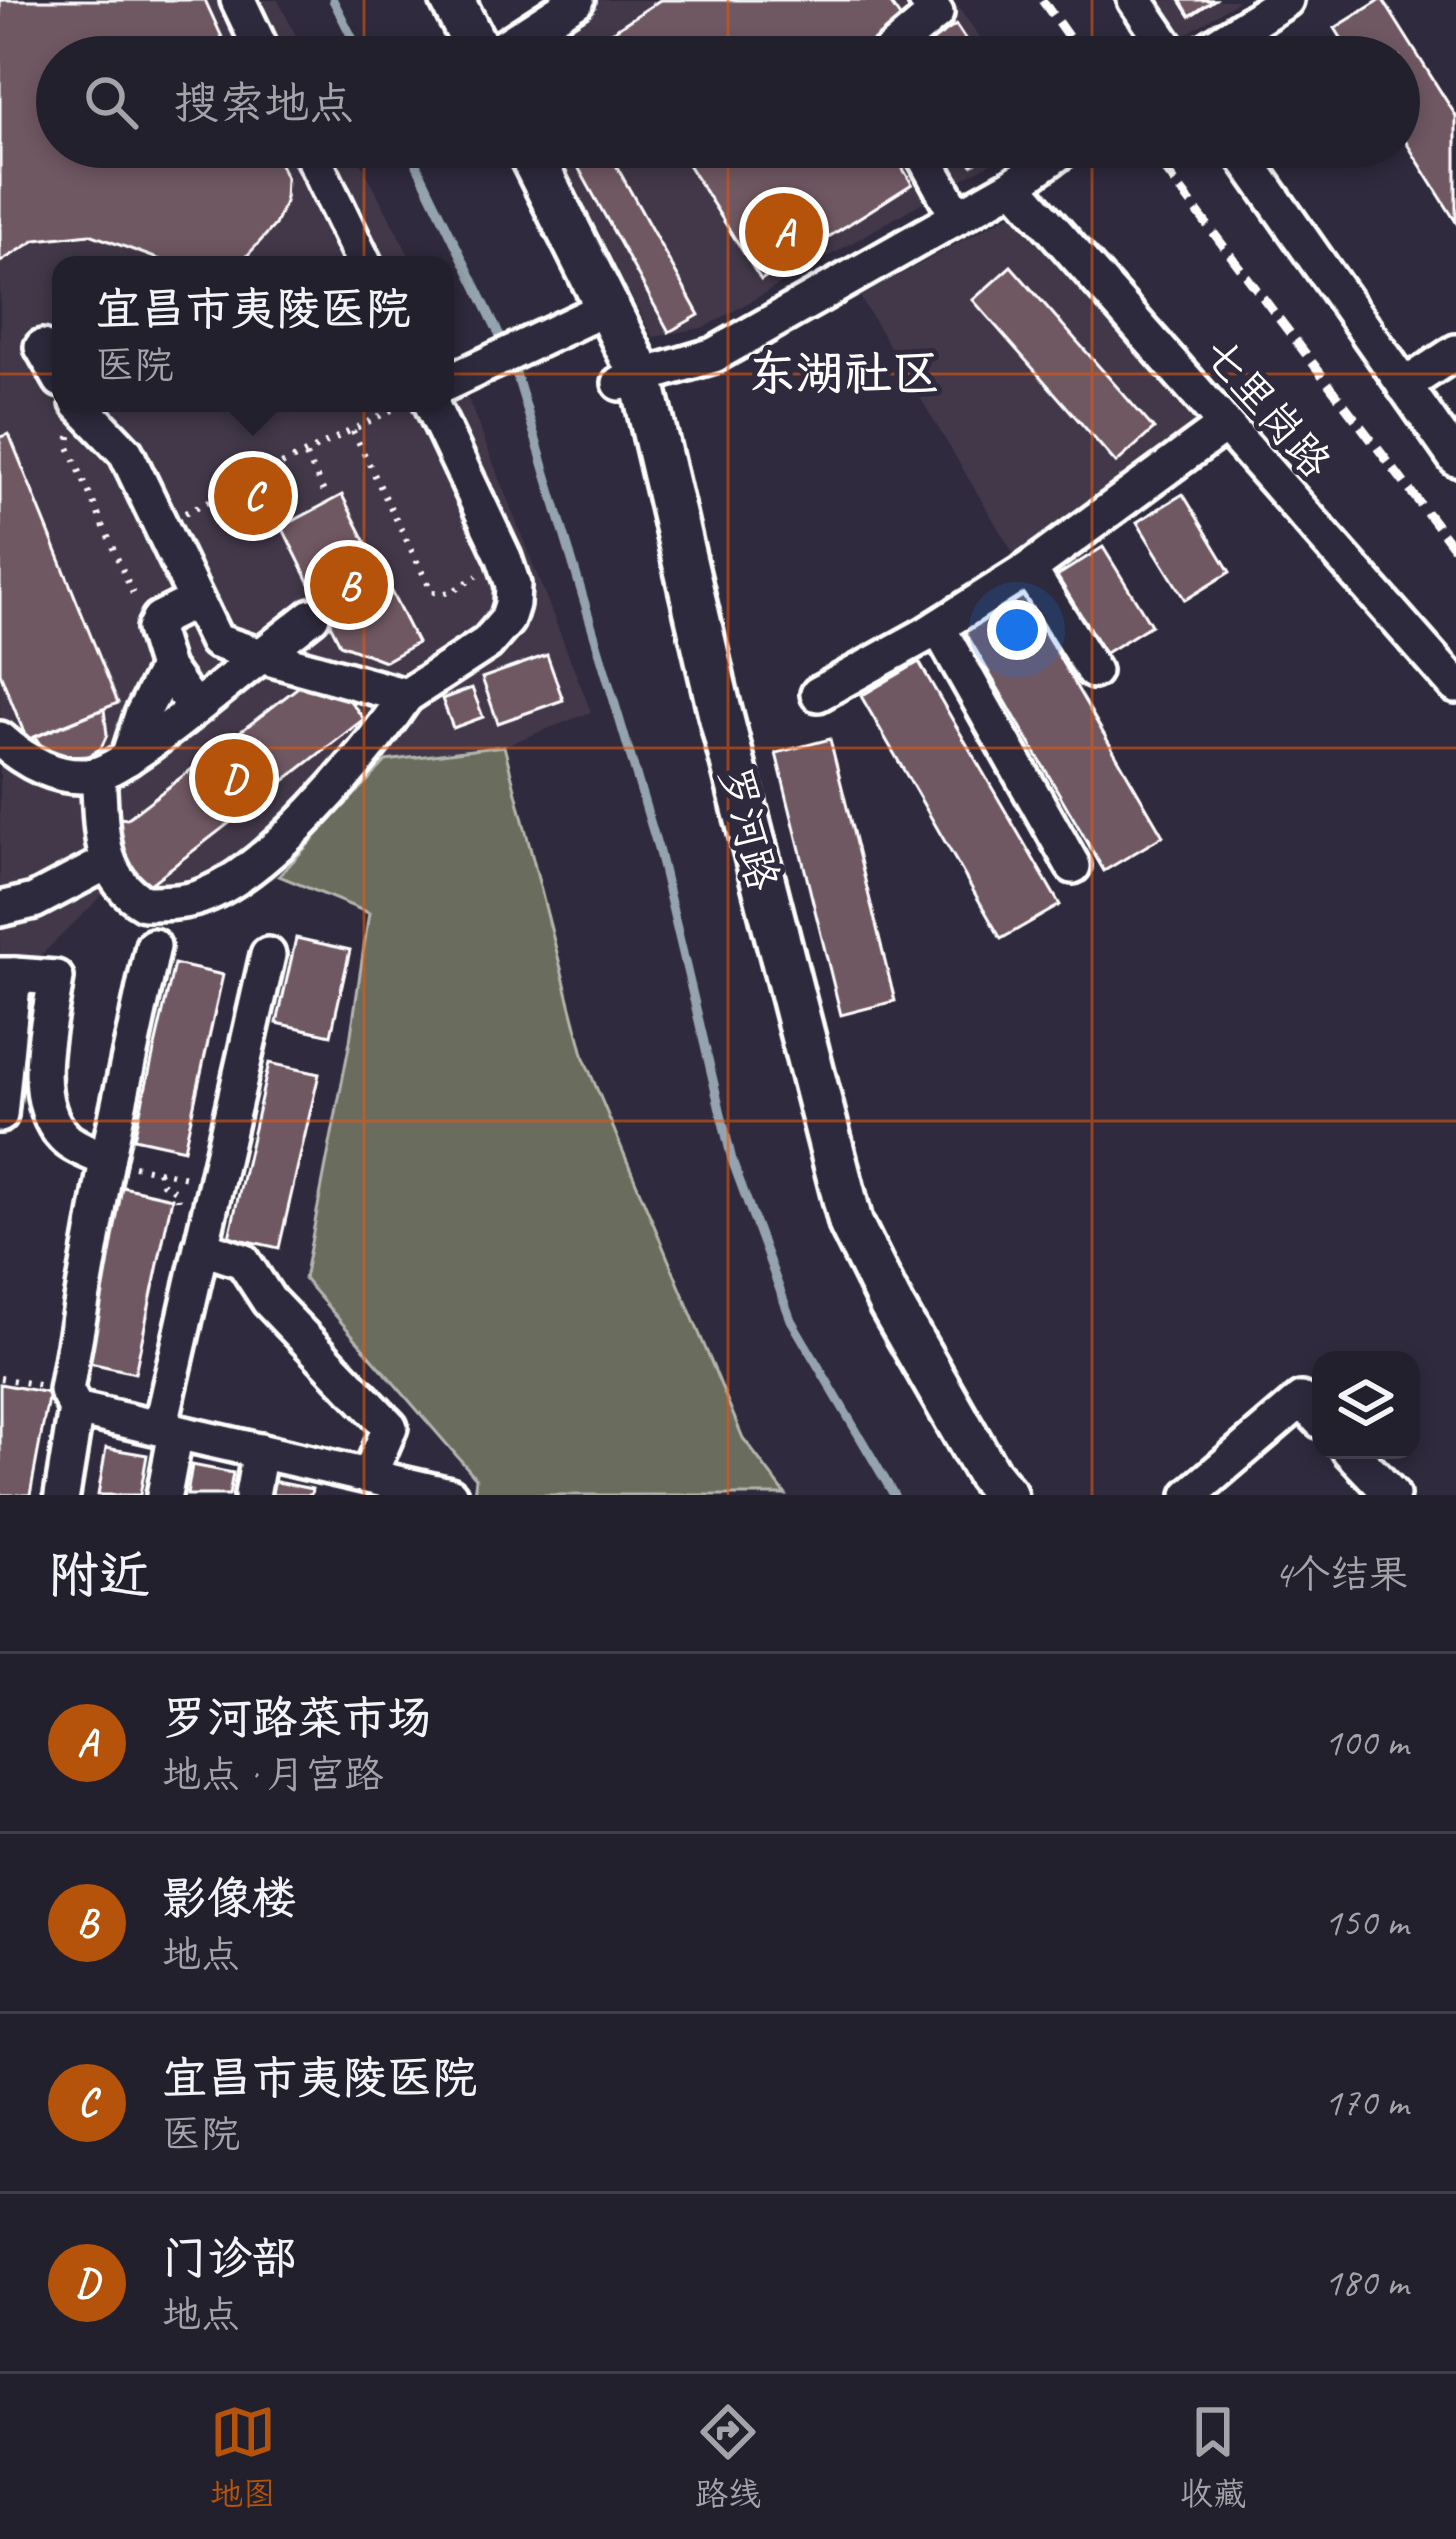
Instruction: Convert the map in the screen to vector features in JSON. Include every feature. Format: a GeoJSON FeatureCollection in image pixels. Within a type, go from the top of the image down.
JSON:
{"type":"FeatureCollection","features":[{"type":"Feature","properties":{"kind":"main road"},"geometry":{"type":"LineString","coordinates":[[423,0],[441,36]]}},
{"type":"Feature","properties":{"kind":"main road"},"geometry":{"type":"LineString","coordinates":[[452,0],[473,36]]}},
{"type":"Feature","properties":{"kind":"main road","name":"罗河路"},"geometry":{"type":"LineString","coordinates":[[510,168],[587,317],[630,379],[698,717],[832,1235],[861,1302],[976,1495]]}},
{"type":"Feature","properties":{"kind":"main road","name":"罗河路"},"geometry":{"type":"LineString","coordinates":[[536,168],[630,379],[851,1223],[890,1303],[988,1474],[1005,1495]]}},
{"type":"Feature","properties":{"kind":"street"},"geometry":{"type":"LineString","coordinates":[[238,0],[255,36]]}},
{"type":"Feature","properties":{"kind":"street"},"geometry":{"type":"LineString","coordinates":[[519,36],[577,0]]}},
{"type":"Feature","properties":{"kind":"street"},"geometry":{"type":"LineString","coordinates":[[909,36],[936,13],[926,0]]}},
{"type":"Feature","properties":{"kind":"street"},"geometry":{"type":"LineString","coordinates":[[1135,0],[1160,36]]}},
{"type":"Feature","properties":{"kind":"street"},"geometry":{"type":"LineString","coordinates":[[1230,36],[1286,0]]}},
{"type":"Feature","properties":{"kind":"street"},"geometry":{"type":"LineString","coordinates":[[318,168],[361,256]]}},
{"type":"Feature","properties":{"kind":"street"},"geometry":{"type":"LineString","coordinates":[[931,168],[957,216]]}},
{"type":"Feature","properties":{"kind":"street"},"geometry":{"type":"LineString","coordinates":[[630,379],[714,355],[1038,168]]}},
{"type":"Feature","properties":{"kind":"street"},"geometry":{"type":"LineString","coordinates":[[1252,168],[1456,459]]}},
{"type":"Feature","properties":{"kind":"street","name":"七里岗路"},"geometry":{"type":"LineString","coordinates":[[1014,185],[1456,686]]}},
{"type":"Feature","properties":{"kind":"street"},"geometry":{"type":"LineString","coordinates":[[454,380],[587,317]]}},
{"type":"Feature","properties":{"kind":"street"},"geometry":{"type":"LineString","coordinates":[[42,347],[52,364]]}},
{"type":"Feature","properties":{"kind":"street"},"geometry":{"type":"LineString","coordinates":[[1404,386],[1456,352]]}},
{"type":"Feature","properties":{"kind":"street"},"geometry":{"type":"LineString","coordinates":[[98,774],[106,863],[129,895],[144,903],[201,897],[266,856],[376,740],[406,695],[499,632],[512,604],[513,585],[435,412]]}},
{"type":"Feature","properties":{"kind":"street"},"geometry":{"type":"LineString","coordinates":[[75,414],[126,453],[216,641],[406,695]]}},
{"type":"Feature","properties":{"kind":"street"},"geometry":{"type":"LineString","coordinates":[[818,694],[1029,569],[1224,426]]}},
{"type":"Feature","properties":{"kind":"street"},"geometry":{"type":"LineString","coordinates":[[1029,569],[1093,671]]}},
{"type":"Feature","properties":{"kind":"street"},"geometry":{"type":"LineString","coordinates":[[193,706],[166,668],[154,629],[159,619],[195,601]]}},
{"type":"Feature","properties":{"kind":"street"},"geometry":{"type":"LineString","coordinates":[[0,740],[28,761],[60,773],[98,774],[128,758],[312,616]]}},
{"type":"Feature","properties":{"kind":"street"},"geometry":{"type":"LineString","coordinates":[[938,627],[1073,866]]}},
{"type":"Feature","properties":{"kind":"street"},"geometry":{"type":"LineString","coordinates":[[128,758],[142,715],[166,668]]}},
{"type":"Feature","properties":{"kind":"street"},"geometry":{"type":"LineString","coordinates":[[0,909],[34,901],[106,863]]}},
{"type":"Feature","properties":{"kind":"street"},"geometry":{"type":"LineString","coordinates":[[62,1495],[76,1409],[66,1390],[107,1160],[153,946]]}},
{"type":"Feature","properties":{"kind":"street"},"geometry":{"type":"LineString","coordinates":[[164,1495],[168,1430],[201,1247],[268,955]]}},
{"type":"Feature","properties":{"kind":"street"},"geometry":{"type":"LineString","coordinates":[[0,1115],[7,975],[56,978],[43,1061],[45,1100],[64,1138],[107,1160]]}},
{"type":"Feature","properties":{"kind":"street"},"geometry":{"type":"LineString","coordinates":[[201,1247],[243,1261],[269,1301],[390,1426],[358,1481]]}},
{"type":"Feature","properties":{"kind":"street"},"geometry":{"type":"LineString","coordinates":[[76,1409],[260,1451],[358,1481],[450,1495]]}},
{"type":"Feature","properties":{"kind":"street"},"geometry":{"type":"LineString","coordinates":[[1190,1495],[1311,1410]]}},
{"type":"Feature","properties":{"kind":"street"},"geometry":{"type":"LineString","coordinates":[[253,1495],[260,1451]]}},
{"type":"Feature","properties":{"kind":"street"},"geometry":{"type":"LineString","coordinates":[[1358,1459],[1392,1495]]}},
{"type":"Feature","properties":{"kind":"path"},"geometry":{"type":"LineString","coordinates":[[160,525],[390,412]]}},
{"type":"Feature","properties":{"kind":"path"},"geometry":{"type":"LineString","coordinates":[[75,414],[69,447],[140,608],[154,629]]}},
{"type":"Feature","properties":{"kind":"path"},"geometry":{"type":"LineString","coordinates":[[353,431],[432,592],[450,593],[504,558]]}},
{"type":"Feature","properties":{"kind":"path"},"geometry":{"type":"LineString","coordinates":[[305,456],[327,498]]}},
{"type":"Feature","properties":{"kind":"path"},"geometry":{"type":"LineString","coordinates":[[107,1160],[216,1183]]}},
{"type":"Feature","properties":{"kind":"shaded area"},"geometry":{"type":"Polygon","coordinates":[[[0,0],[278,0],[296,36],[36,36],[36,168],[364,168],[409,256],[52,256],[52,412],[454,412],[454,363],[591,712],[504,746],[386,761],[279,876],[220,906],[149,916],[106,892],[34,962],[0,960],[0,0]]]}},
{"type":"Feature","properties":{"kind":"shaded area"},"geometry":{"type":"Polygon","coordinates":[[[558,0],[953,0],[979,36],[523,36],[558,0]]]}},
{"type":"Feature","properties":{"kind":"shaded area"},"geometry":{"type":"Polygon","coordinates":[[[1154,0],[1239,0],[1184,36],[1154,0]]]}},
{"type":"Feature","properties":{"kind":"shaded area"},"geometry":{"type":"Polygon","coordinates":[[[563,168],[982,168],[706,327],[653,337],[563,168]]]}},
{"type":"Feature","properties":{"kind":"shaded area"},"geometry":{"type":"Polygon","coordinates":[[[1016,211],[1197,422],[1016,558],[860,297],[1016,211]]]}},
{"type":"Feature","properties":{"kind":"green space"},"geometry":{"type":"Polygon","coordinates":[[[504,746],[584,1058],[743,1438],[786,1495],[474,1495],[476,1478],[304,1279],[350,1041],[369,913],[279,876],[386,761],[504,746]]]}},
{"type":"Feature","properties":{"kind":"building"},"geometry":{"type":"Polygon","coordinates":[[[0,0],[205,0],[221,36],[36,36],[36,168],[282,168],[285,202],[275,225],[247,256],[150,256],[90,234],[36,240],[0,262],[0,0]]]}},
{"type":"Feature","properties":{"kind":"building"},"geometry":{"type":"Polygon","coordinates":[[[660,0],[888,0],[906,26],[891,36],[607,35],[660,0]]]}},
{"type":"Feature","properties":{"kind":"building"},"geometry":{"type":"Polygon","coordinates":[[[1180,0],[1214,0],[1190,16],[1180,0]]]}},
{"type":"Feature","properties":{"kind":"building"},"geometry":{"type":"Polygon","coordinates":[[[1180,0],[1214,0],[1190,16],[1180,0]]]}},
{"type":"Feature","properties":{"kind":"building"},"geometry":{"type":"Polygon","coordinates":[[[1383,0],[1406,36],[1340,36],[1335,28],[1383,0]]]}},
{"type":"Feature","properties":{"kind":"building"},"geometry":{"type":"Polygon","coordinates":[[[956,25],[963,36],[940,36],[956,25]]]}},
{"type":"Feature","properties":{"kind":"building"},"geometry":{"type":"Polygon","coordinates":[[[1420,59],[1456,116],[1456,222],[1420,165],[1420,59]]]}},
{"type":"Feature","properties":{"kind":"building"},"geometry":{"type":"Polygon","coordinates":[[[579,168],[618,168],[699,315],[669,332],[579,168]]]}},
{"type":"Feature","properties":{"kind":"building"},"geometry":{"type":"Polygon","coordinates":[[[690,168],[902,168],[912,184],[761,280],[690,168]]]}},
{"type":"Feature","properties":{"kind":"building"},"geometry":{"type":"Polygon","coordinates":[[[1011,266],[1154,429],[1116,463],[973,300],[1011,266]]]}},
{"type":"Feature","properties":{"kind":"building"},"geometry":{"type":"Polygon","coordinates":[[[9,434],[118,703],[27,740],[0,673],[0,437],[9,434]]]}},
{"type":"Feature","properties":{"kind":"building"},"geometry":{"type":"Polygon","coordinates":[[[1183,494],[1230,572],[1185,600],[1137,522],[1183,494]]]}},
{"type":"Feature","properties":{"kind":"building"},"geometry":{"type":"Polygon","coordinates":[[[342,495],[417,643],[385,661],[340,644],[282,527],[342,495]]]}},
{"type":"Feature","properties":{"kind":"building"},"geometry":{"type":"Polygon","coordinates":[[[1103,547],[1151,625],[1104,654],[1057,576],[1103,547]]]}},
{"type":"Feature","properties":{"kind":"building"},"geometry":{"type":"Polygon","coordinates":[[[1022,593],[1163,836],[1104,871],[963,628],[1022,593]]]}},
{"type":"Feature","properties":{"kind":"building"},"geometry":{"type":"Polygon","coordinates":[[[547,655],[563,700],[498,723],[482,678],[547,655]]]}},
{"type":"Feature","properties":{"kind":"building"},"geometry":{"type":"Polygon","coordinates":[[[919,662],[1060,905],[1001,939],[861,696],[919,662]]]}},
{"type":"Feature","properties":{"kind":"building"},"geometry":{"type":"Polygon","coordinates":[[[298,671],[337,684],[364,719],[140,892],[113,858],[111,817],[127,819],[297,688],[298,671]]]}},
{"type":"Feature","properties":{"kind":"building"},"geometry":{"type":"Polygon","coordinates":[[[472,688],[483,717],[453,728],[442,699],[472,688]]]}},
{"type":"Feature","properties":{"kind":"building"},"geometry":{"type":"Polygon","coordinates":[[[104,709],[107,735],[101,748],[78,763],[44,750],[35,737],[104,709]]]}},
{"type":"Feature","properties":{"kind":"building"},"geometry":{"type":"Polygon","coordinates":[[[830,739],[895,1001],[841,1015],[776,753],[830,739]]]}},
{"type":"Feature","properties":{"kind":"building"},"geometry":{"type":"Polygon","coordinates":[[[296,938],[350,950],[331,1035],[277,1023],[296,938]]]}},
{"type":"Feature","properties":{"kind":"building"},"geometry":{"type":"Polygon","coordinates":[[[174,964],[223,975],[184,1149],[134,1138],[174,964]]]}},
{"type":"Feature","properties":{"kind":"building"},"geometry":{"type":"Polygon","coordinates":[[[269,1063],[319,1074],[279,1248],[229,1237],[269,1063]]]}},
{"type":"Feature","properties":{"kind":"building"},"geometry":{"type":"Polygon","coordinates":[[[118,1186],[172,1198],[135,1373],[81,1361],[118,1186]]]}},
{"type":"Feature","properties":{"kind":"building"},"geometry":{"type":"Polygon","coordinates":[[[0,1384],[49,1393],[30,1495],[0,1495],[0,1384]]]}},
{"type":"Feature","properties":{"kind":"building"},"geometry":{"type":"Polygon","coordinates":[[[106,1448],[147,1455],[140,1495],[98,1495],[106,1448]]]}},
{"type":"Feature","properties":{"kind":"building"},"geometry":{"type":"Polygon","coordinates":[[[192,1465],[233,1473],[229,1495],[187,1495],[192,1465]]]}},
{"type":"Feature","properties":{"kind":"building"},"geometry":{"type":"Polygon","coordinates":[[[272,1481],[312,1489],[311,1495],[269,1495],[272,1481]]]}},
{"type":"Feature","properties":{"kind":"waterway"},"geometry":{"type":"LineString","coordinates":[[333,0],[351,36]]}},
{"type":"Feature","properties":{"kind":"waterway"},"geometry":{"type":"LineString","coordinates":[[418,168],[506,348]]}},
{"type":"Feature","properties":{"kind":"waterway"},"geometry":{"type":"LineString","coordinates":[[513,363],[658,848],[732,1160],[791,1320],[894,1495]]}},
{"type":"Feature","properties":{"kind":"railway"},"geometry":{"type":"LineString","coordinates":[[1042,0],[1068,36]]}},
{"type":"Feature","properties":{"kind":"railway"},"geometry":{"type":"LineString","coordinates":[[1164,168],[1456,551]]}},
{"type":"Feature","properties":{"kind":"place","name":"罗河路菜市场"},"geometry":{"type":"Point","coordinates":[784,232]}},
{"type":"Feature","properties":{"kind":"place","name":"宜昌市夷陵医院"},"geometry":{"type":"Point","coordinates":[253,496]}},
{"type":"Feature","properties":{"kind":"place","name":"影像楼"},"geometry":{"type":"Point","coordinates":[349,585]}},
{"type":"Feature","properties":{"kind":"place","name":"门诊部"},"geometry":{"type":"Point","coordinates":[234,778]}},
{"type":"Feature","properties":{"kind":"district","name":"东湖社区"},"geometry":{"type":"Point","coordinates":[844,372]}}]}
